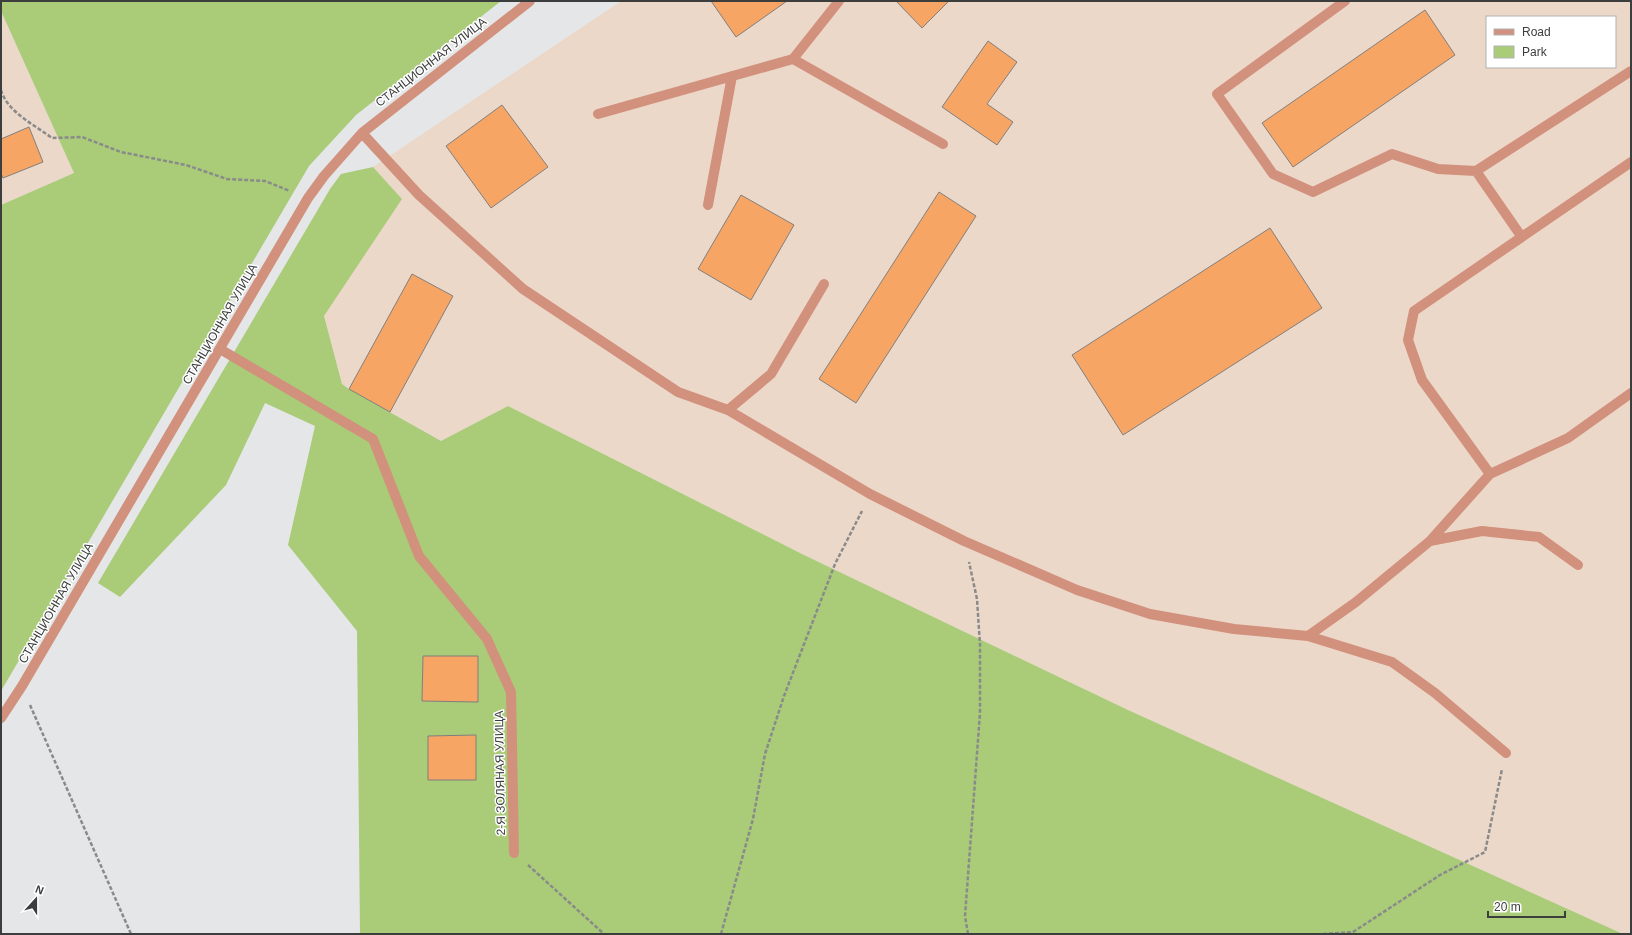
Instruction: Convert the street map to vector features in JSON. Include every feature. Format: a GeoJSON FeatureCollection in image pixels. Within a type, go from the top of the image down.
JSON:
{"type":"FeatureCollection","features":[{"type":"Feature","properties":{"kind":"street","name":"СТАНЦИОННАЯ УЛИЦА"},"geometry":{"type":"LineString","coordinates":[[1,718],[22,686],[308,198],[324,176],[362,133],[530,1]]}},
{"type":"Feature","properties":{"kind":"street"},"geometry":{"type":"LineString","coordinates":[[598,114],[793,59],[839,1]]}},
{"type":"Feature","properties":{"kind":"street"},"geometry":{"type":"LineString","coordinates":[[1345,1],[1216,94],[1273,174],[1313,192],[1392,154],[1438,170],[1476,171],[1631,71]]}},
{"type":"Feature","properties":{"kind":"street"},"geometry":{"type":"LineString","coordinates":[[793,59],[943,144]]}},
{"type":"Feature","properties":{"kind":"street"},"geometry":{"type":"LineString","coordinates":[[708,205],[732,76]]}},
{"type":"Feature","properties":{"kind":"street"},"geometry":{"type":"LineString","coordinates":[[362,133],[419,195],[523,289],[678,392],[728,410],[870,494],[964,541],[1077,590],[1150,614],[1234,629],[1308,636],[1392,662],[1435,693],[1506,753]]}},
{"type":"Feature","properties":{"kind":"street"},"geometry":{"type":"LineString","coordinates":[[1490,474],[1422,380],[1408,340],[1414,311],[1521,236],[1631,162]]}},
{"type":"Feature","properties":{"kind":"street"},"geometry":{"type":"LineString","coordinates":[[1476,171],[1521,236]]}},
{"type":"Feature","properties":{"kind":"street"},"geometry":{"type":"LineString","coordinates":[[728,410],[771,374],[824,284]]}},
{"type":"Feature","properties":{"kind":"street","name":"2-Я ЗОЛЯНАЯ УЛИЦА"},"geometry":{"type":"LineString","coordinates":[[220,349],[373,439],[419,556],[487,639],[511,692],[514,853]]}},
{"type":"Feature","properties":{"kind":"street"},"geometry":{"type":"LineString","coordinates":[[1308,636],[1356,602],[1430,541],[1490,474],[1568,438],[1631,392]]}},
{"type":"Feature","properties":{"kind":"street"},"geometry":{"type":"LineString","coordinates":[[1430,541],[1482,531],[1539,537],[1578,565]]}},
{"type":"Feature","properties":{"kind":"path"},"geometry":{"type":"LineString","coordinates":[[1,90],[3,96],[18,115],[35,124],[52,138],[82,137],[121,152],[186,165],[227,179],[265,181],[308,198]]}},
{"type":"Feature","properties":{"kind":"path"},"geometry":{"type":"LineString","coordinates":[[721,934],[753,819],[764,754],[784,696],[835,564],[870,494]]}},
{"type":"Feature","properties":{"kind":"path"},"geometry":{"type":"LineString","coordinates":[[964,541],[977,599],[980,645],[980,713],[965,916],[968,934]]}},
{"type":"Feature","properties":{"kind":"path"},"geometry":{"type":"LineString","coordinates":[[22,686],[131,934]]}},
{"type":"Feature","properties":{"kind":"path"},"geometry":{"type":"LineString","coordinates":[[1323,934],[1354,932],[1440,874],[1485,852],[1506,753]]}},
{"type":"Feature","properties":{"kind":"path"},"geometry":{"type":"LineString","coordinates":[[514,853],[604,934]]}},
{"type":"Feature","properties":{"kind":"shaded area"},"geometry":{"type":"Polygon","coordinates":[[[621,1],[1631,1],[1631,934],[1623,934],[1128,710],[804,555],[508,406],[441,441],[342,384],[324,316],[402,199],[373,167],[621,1]]]}},
{"type":"Feature","properties":{"kind":"shaded area"},"geometry":{"type":"Polygon","coordinates":[[[1,11],[74,173],[1,205],[1,11]]]}},
{"type":"Feature","properties":{"kind":"green space"},"geometry":{"type":"Polygon","coordinates":[[[1,1],[501,1],[356,115],[309,166],[1,691],[1,205],[74,173],[1,11],[1,1]]]}},
{"type":"Feature","properties":{"kind":"green space"},"geometry":{"type":"Polygon","coordinates":[[[373,167],[402,199],[324,316],[342,384],[349,389],[441,441],[508,406],[804,555],[1128,710],[1623,934],[360,934],[357,631],[288,545],[315,426],[265,403],[226,485],[120,597],[98,583],[330,189],[341,174],[373,167]]]}},
{"type":"Feature","properties":{"kind":"building"},"geometry":{"type":"Polygon","coordinates":[[[711,1],[787,1],[736,37],[711,1]]]}},
{"type":"Feature","properties":{"kind":"building"},"geometry":{"type":"Polygon","coordinates":[[[896,1],[949,1],[922,28],[896,1]]]}},
{"type":"Feature","properties":{"kind":"building"},"geometry":{"type":"Polygon","coordinates":[[[1425,10],[1455,55],[1293,167],[1262,123],[1425,10]]]}},
{"type":"Feature","properties":{"kind":"building"},"geometry":{"type":"Polygon","coordinates":[[[988,41],[1017,62],[987,104],[1013,122],[997,145],[942,107],[988,41]]]}},
{"type":"Feature","properties":{"kind":"building"},"geometry":{"type":"Polygon","coordinates":[[[502,105],[548,167],[491,208],[446,146],[502,105]]]}},
{"type":"Feature","properties":{"kind":"building"},"geometry":{"type":"Polygon","coordinates":[[[29,127],[43,162],[3,178],[1,174],[1,139],[29,127]]]}},
{"type":"Feature","properties":{"kind":"building"},"geometry":{"type":"Polygon","coordinates":[[[939,192],[976,216],[856,403],[819,379],[939,192]]]}},
{"type":"Feature","properties":{"kind":"building"},"geometry":{"type":"Polygon","coordinates":[[[741,195],[794,225],[751,300],[698,269],[741,195]]]}},
{"type":"Feature","properties":{"kind":"building"},"geometry":{"type":"Polygon","coordinates":[[[1270,228],[1322,308],[1123,435],[1072,355],[1270,228]]]}},
{"type":"Feature","properties":{"kind":"building"},"geometry":{"type":"Polygon","coordinates":[[[412,274],[453,296],[390,412],[349,389],[412,274]]]}},
{"type":"Feature","properties":{"kind":"building"},"geometry":{"type":"Polygon","coordinates":[[[423,656],[478,656],[478,702],[422,701],[423,656]]]}},
{"type":"Feature","properties":{"kind":"building"},"geometry":{"type":"Polygon","coordinates":[[[476,735],[476,780],[428,780],[428,736],[476,735]]]}}]}
